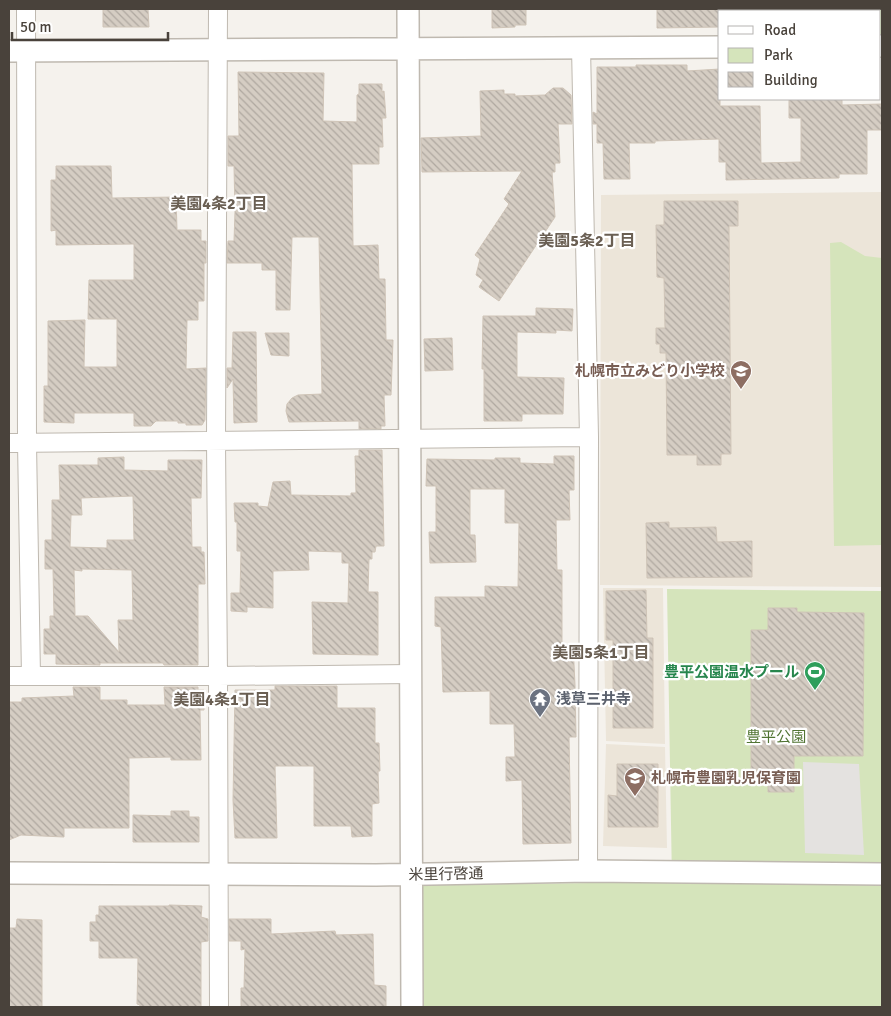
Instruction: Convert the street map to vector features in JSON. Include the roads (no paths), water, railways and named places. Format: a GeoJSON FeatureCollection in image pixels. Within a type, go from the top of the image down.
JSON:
{"type":"FeatureCollection","features":[{"type":"Feature","properties":{"kind":"street"},"geometry":{"type":"LineString","coordinates":[[26,9],[18,51],[31,676]]}},
{"type":"Feature","properties":{"kind":"street"},"geometry":{"type":"LineString","coordinates":[[218,9],[216,441],[219,1007]]}},
{"type":"Feature","properties":{"kind":"street"},"geometry":{"type":"LineString","coordinates":[[408,9],[413,875],[412,1007]]}},
{"type":"Feature","properties":{"kind":"street"},"geometry":{"type":"LineString","coordinates":[[18,51],[581,47],[718,48]]}},
{"type":"Feature","properties":{"kind":"street"},"geometry":{"type":"LineString","coordinates":[[581,47],[589,437],[588,871]]}},
{"type":"Feature","properties":{"kind":"street"},"geometry":{"type":"LineString","coordinates":[[9,443],[589,437]]}},
{"type":"Feature","properties":{"kind":"street"},"geometry":{"type":"LineString","coordinates":[[9,676],[411,674]]}},
{"type":"Feature","properties":{"kind":"street","name":"米里行啓通"},"geometry":{"type":"LineString","coordinates":[[9,873],[413,875],[588,871],[882,874]]}},
{"type":"Feature","properties":{"kind":"place","name":"札幌市立みどり小学校"},"geometry":{"type":"Point","coordinates":[741,390]}},
{"type":"Feature","properties":{"kind":"place","name":"豊平公園温水プール"},"geometry":{"type":"Point","coordinates":[815,691]}},
{"type":"Feature","properties":{"kind":"place","name":"浅草三井寺"},"geometry":{"type":"Point","coordinates":[540,718]}},
{"type":"Feature","properties":{"kind":"place","name":"札幌市豊園乳児保育園"},"geometry":{"type":"Point","coordinates":[635,797]}},
{"type":"Feature","properties":{"kind":"district","name":"美園4条2丁目"},"geometry":{"type":"Point","coordinates":[219,204]}},
{"type":"Feature","properties":{"kind":"district","name":"美園5条2丁目"},"geometry":{"type":"Point","coordinates":[587,241]}},
{"type":"Feature","properties":{"kind":"district","name":"美園5条1丁目"},"geometry":{"type":"Point","coordinates":[601,653]}},
{"type":"Feature","properties":{"kind":"district","name":"美園4条1丁目"},"geometry":{"type":"Point","coordinates":[222,700]}},
{"type":"Feature","properties":{"kind":"park label","name":"豊平公園"},"geometry":{"type":"Point","coordinates":[776,737]}}]}
